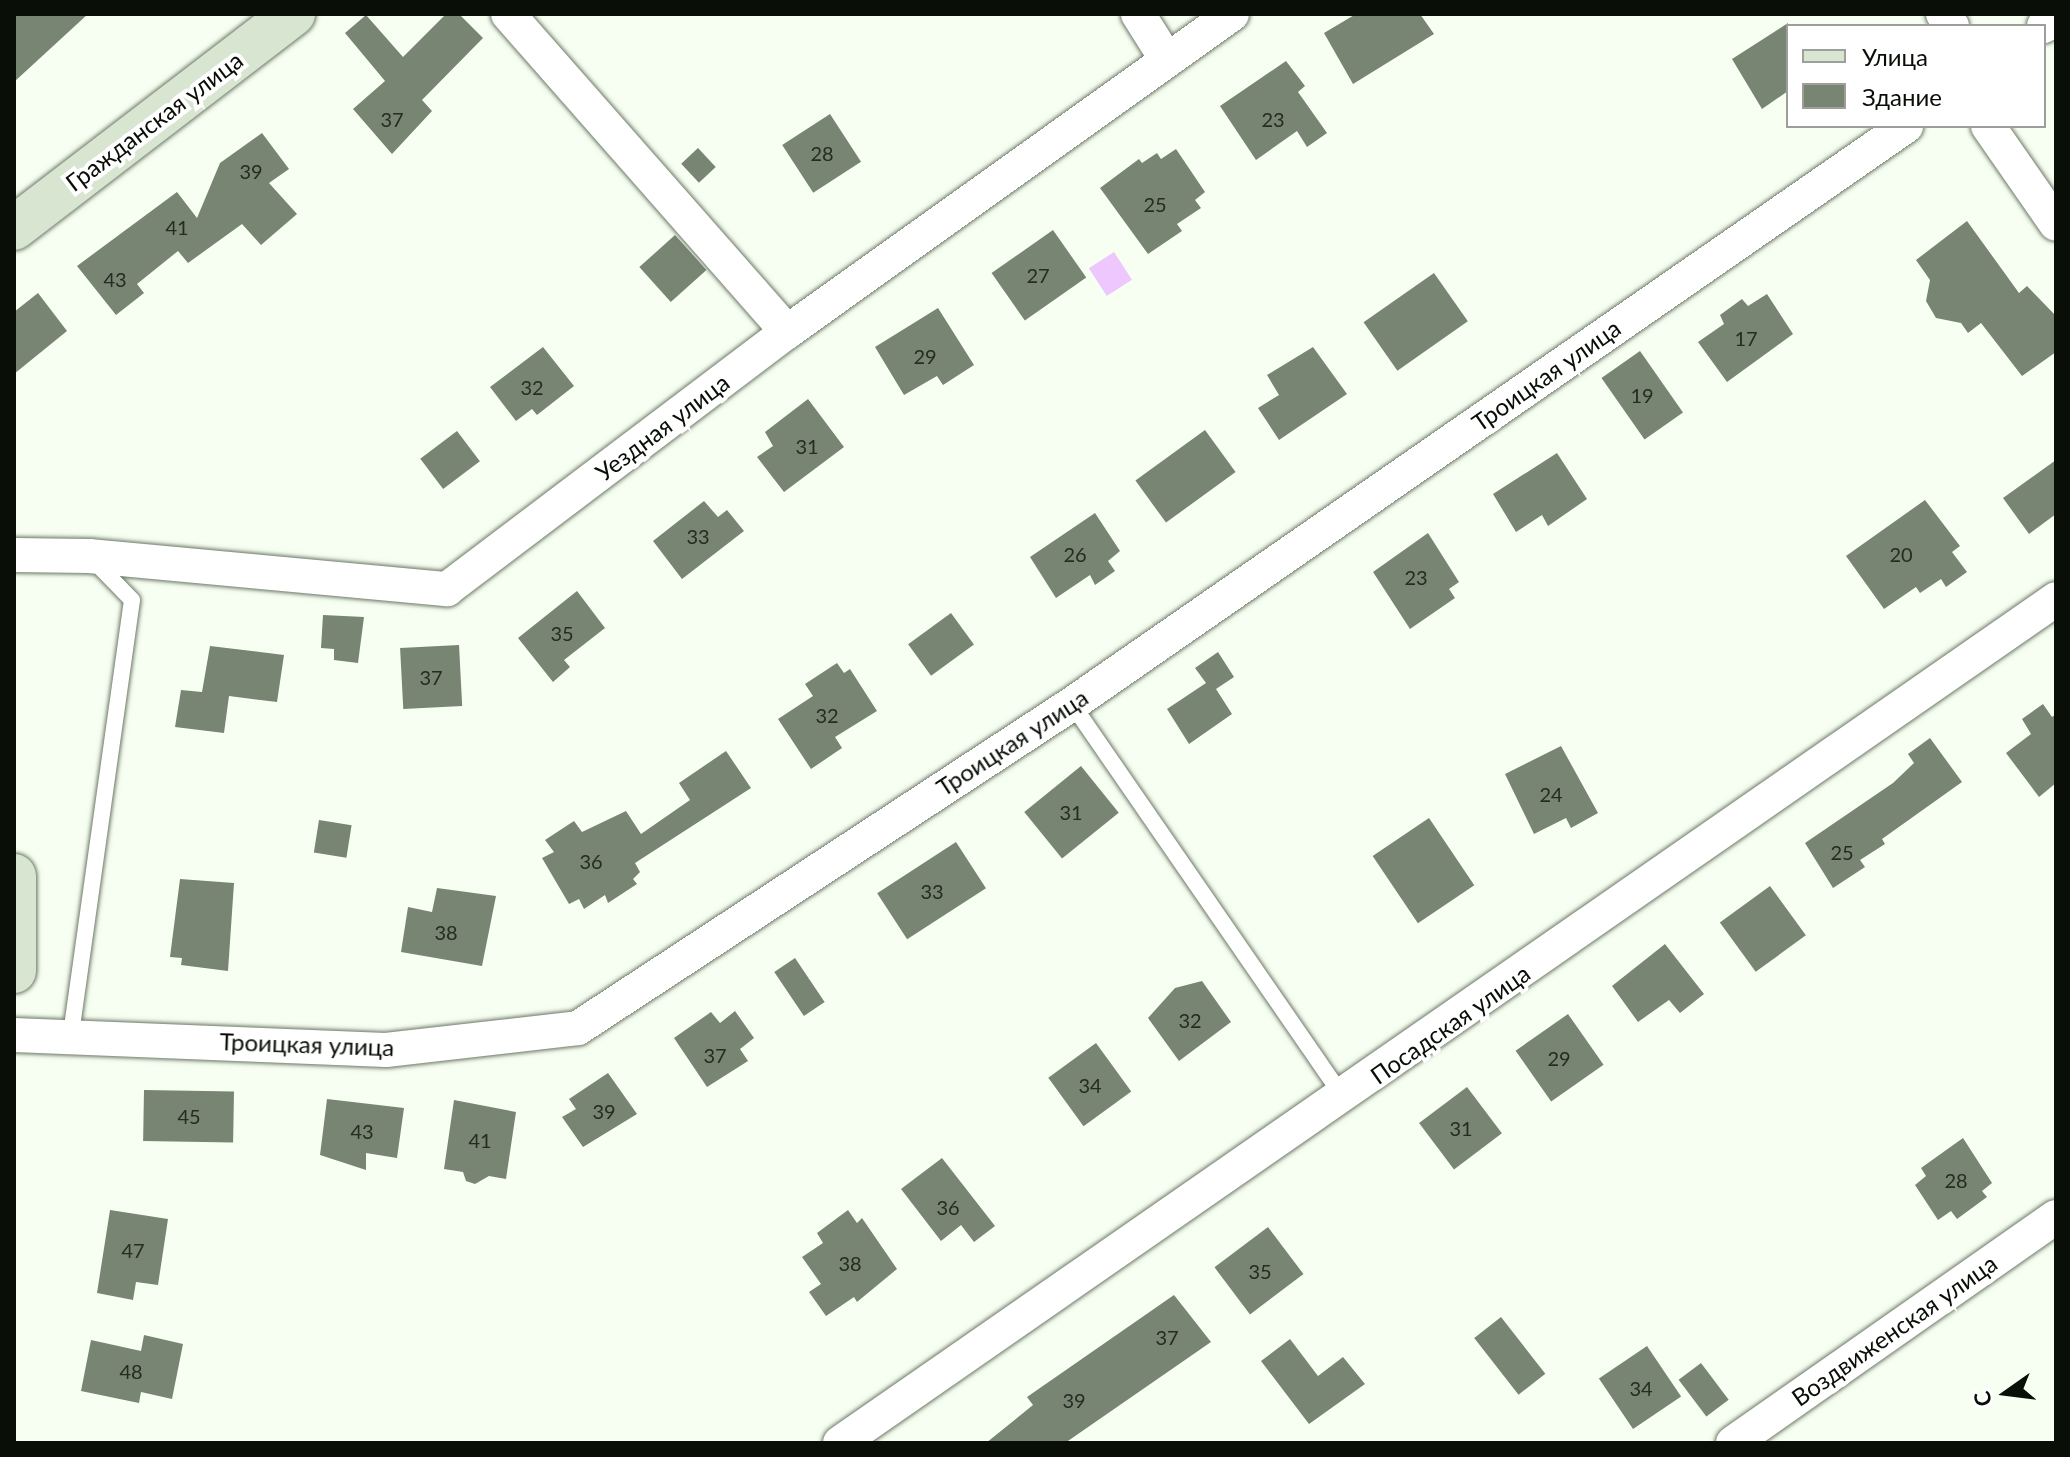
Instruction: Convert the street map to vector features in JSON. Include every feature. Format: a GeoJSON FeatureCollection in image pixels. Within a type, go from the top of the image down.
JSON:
{"type":"FeatureCollection","features":[{"type":"Feature","properties":{"kind":"street","name":"Гражданская улица"},"geometry":{"type":"LineString","coordinates":[[14,228],[293,14]]}},
{"type":"Feature","properties":{"kind":"street"},"geometry":{"type":"LineString","coordinates":[[508,14],[787,332]]}},
{"type":"Feature","properties":{"kind":"street"},"geometry":{"type":"LineString","coordinates":[[1138,14],[1167,60]]}},
{"type":"Feature","properties":{"kind":"street","name":"Уездная улица"},"geometry":{"type":"LineString","coordinates":[[14,555],[89,556],[447,589],[787,332],[1232,14]]}},
{"type":"Feature","properties":{"kind":"street","name":"Троицкая улица"},"geometry":{"type":"LineString","coordinates":[[14,1035],[71,1034],[386,1050],[578,1028],[1072,704],[1903,128]]}},
{"type":"Feature","properties":{"kind":"street"},"geometry":{"type":"LineString","coordinates":[[1989,128],[2056,224]]}},
{"type":"Feature","properties":{"kind":"street","name":"Посадская улица"},"geometry":{"type":"LineString","coordinates":[[840,1443],[1344,1098],[2056,599]]}},
{"type":"Feature","properties":{"kind":"street"},"geometry":{"type":"LineString","coordinates":[[14,876],[14,971]]}},
{"type":"Feature","properties":{"kind":"street","name":"Воздвиженская улица"},"geometry":{"type":"LineString","coordinates":[[1733,1443],[2056,1217]]}},
{"type":"Feature","properties":{"kind":"lane"},"geometry":{"type":"LineString","coordinates":[[71,1034],[132,600],[89,556]]}},
{"type":"Feature","properties":{"kind":"lane"},"geometry":{"type":"LineString","coordinates":[[1072,704],[1344,1098]]}},
{"type":"Feature","properties":{"kind":"shaded area"},"geometry":{"type":"Polygon","coordinates":[[[1114,252],[1132,280],[1107,296],[1089,268],[1114,252]]]}},
{"type":"Feature","properties":{"kind":"building"},"geometry":{"type":"Polygon","coordinates":[[[14,14],[88,14],[14,82],[14,14]]]}},
{"type":"Feature","properties":{"kind":"building"},"geometry":{"type":"Polygon","coordinates":[[[446,14],[459,14],[483,38],[422,100],[432,111],[392,154],[353,109],[385,81],[345,33],[366,15],[403,57],[446,14]]]}},
{"type":"Feature","properties":{"kind":"building"},"geometry":{"type":"Polygon","coordinates":[[[1356,14],[1420,14],[1434,34],[1353,84],[1324,33],[1356,14]]]}},
{"type":"Feature","properties":{"kind":"building"},"geometry":{"type":"Polygon","coordinates":[[[1786,24],[1786,92],[1762,109],[1732,59],[1786,24]]]}},
{"type":"Feature","properties":{"kind":"building"},"geometry":{"type":"Polygon","coordinates":[[[1286,61],[1305,86],[1298,92],[1327,133],[1307,147],[1297,131],[1256,160],[1220,106],[1286,61]]]}},
{"type":"Feature","properties":{"kind":"building"},"geometry":{"type":"Polygon","coordinates":[[[830,114],[861,162],[813,193],[782,145],[830,114]]]}},
{"type":"Feature","properties":{"kind":"building"},"geometry":{"type":"Polygon","coordinates":[[[262,133],[289,169],[269,183],[297,214],[261,245],[242,224],[188,263],[178,251],[137,284],[144,293],[116,315],[77,266],[177,192],[197,218],[220,163],[262,133]]]}},
{"type":"Feature","properties":{"kind":"building"},"geometry":{"type":"Polygon","coordinates":[[[698,148],[716,167],[699,183],[681,164],[698,148]]]}},
{"type":"Feature","properties":{"kind":"building"},"geometry":{"type":"Polygon","coordinates":[[[1176,149],[1205,192],[1195,200],[1201,208],[1177,224],[1182,231],[1148,254],[1100,188],[1139,159],[1142,163],[1157,153],[1161,159],[1176,149]]]}},
{"type":"Feature","properties":{"kind":"building"},"geometry":{"type":"Polygon","coordinates":[[[1967,221],[2019,293],[2027,286],[2056,316],[2056,352],[2022,376],[1981,323],[1968,333],[1961,323],[1936,318],[1926,301],[1930,280],[1916,260],[1967,221]]]}},
{"type":"Feature","properties":{"kind":"building"},"geometry":{"type":"Polygon","coordinates":[[[1053,230],[1086,278],[1025,321],[992,273],[1053,230]]]}},
{"type":"Feature","properties":{"kind":"building"},"geometry":{"type":"Polygon","coordinates":[[[675,235],[706,270],[671,302],[639,267],[675,235]]]}},
{"type":"Feature","properties":{"kind":"building"},"geometry":{"type":"Polygon","coordinates":[[[1434,273],[1468,321],[1397,371],[1364,322],[1434,273]]]}},
{"type":"Feature","properties":{"kind":"building"},"geometry":{"type":"Polygon","coordinates":[[[38,293],[67,331],[14,374],[14,312],[38,293]]]}},
{"type":"Feature","properties":{"kind":"building"},"geometry":{"type":"Polygon","coordinates":[[[1767,294],[1793,334],[1727,382],[1698,342],[1724,324],[1720,315],[1742,299],[1748,306],[1767,294]]]}},
{"type":"Feature","properties":{"kind":"building"},"geometry":{"type":"Polygon","coordinates":[[[938,308],[974,365],[943,385],[937,376],[904,395],[875,347],[938,308]]]}},
{"type":"Feature","properties":{"kind":"building"},"geometry":{"type":"Polygon","coordinates":[[[543,347],[574,386],[537,415],[532,409],[516,421],[490,387],[543,347]]]}},
{"type":"Feature","properties":{"kind":"building"},"geometry":{"type":"Polygon","coordinates":[[[1313,347],[1347,394],[1279,440],[1258,408],[1279,395],[1267,375],[1313,347]]]}},
{"type":"Feature","properties":{"kind":"building"},"geometry":{"type":"Polygon","coordinates":[[[1640,351],[1683,412],[1645,439],[1601,378],[1640,351]]]}},
{"type":"Feature","properties":{"kind":"building"},"geometry":{"type":"Polygon","coordinates":[[[808,399],[844,447],[784,492],[757,457],[773,446],[765,432],[808,399]]]}},
{"type":"Feature","properties":{"kind":"building"},"geometry":{"type":"Polygon","coordinates":[[[1205,430],[1236,472],[1166,523],[1135,481],[1205,430]]]}},
{"type":"Feature","properties":{"kind":"building"},"geometry":{"type":"Polygon","coordinates":[[[457,431],[480,461],[443,489],[420,459],[457,431]]]}},
{"type":"Feature","properties":{"kind":"building"},"geometry":{"type":"Polygon","coordinates":[[[1557,453],[1587,499],[1548,526],[1542,515],[1516,532],[1493,494],[1557,453]]]}},
{"type":"Feature","properties":{"kind":"building"},"geometry":{"type":"Polygon","coordinates":[[[2056,460],[2056,514],[2029,534],[2003,498],[2056,460]]]}},
{"type":"Feature","properties":{"kind":"building"},"geometry":{"type":"Polygon","coordinates":[[[1925,500],[1960,546],[1952,552],[1967,572],[1946,587],[1941,579],[1920,593],[1916,587],[1884,609],[1846,556],[1925,500]]]}},
{"type":"Feature","properties":{"kind":"building"},"geometry":{"type":"Polygon","coordinates":[[[704,501],[718,517],[727,510],[744,531],[682,579],[653,541],[704,501]]]}},
{"type":"Feature","properties":{"kind":"building"},"geometry":{"type":"Polygon","coordinates":[[[1095,513],[1120,551],[1108,561],[1115,571],[1095,585],[1090,575],[1056,598],[1030,557],[1095,513]]]}},
{"type":"Feature","properties":{"kind":"building"},"geometry":{"type":"Polygon","coordinates":[[[1428,533],[1459,582],[1449,589],[1455,598],[1410,629],[1373,572],[1428,533]]]}},
{"type":"Feature","properties":{"kind":"building"},"geometry":{"type":"Polygon","coordinates":[[[577,591],[605,628],[564,660],[570,667],[553,682],[518,638],[577,591]]]}},
{"type":"Feature","properties":{"kind":"building"},"geometry":{"type":"Polygon","coordinates":[[[951,613],[974,645],[931,676],[908,644],[951,613]]]}},
{"type":"Feature","properties":{"kind":"building"},"geometry":{"type":"Polygon","coordinates":[[[323,615],[364,617],[358,663],[334,660],[334,649],[321,648],[323,615]]]}},
{"type":"Feature","properties":{"kind":"building"},"geometry":{"type":"Polygon","coordinates":[[[459,645],[462,706],[403,709],[400,648],[459,645]]]}},
{"type":"Feature","properties":{"kind":"building"},"geometry":{"type":"Polygon","coordinates":[[[210,646],[284,655],[277,702],[229,696],[224,733],[175,727],[181,690],[202,692],[210,646]]]}},
{"type":"Feature","properties":{"kind":"building"},"geometry":{"type":"Polygon","coordinates":[[[1218,652],[1234,677],[1216,689],[1232,714],[1189,744],[1167,709],[1206,683],[1195,668],[1218,652]]]}},
{"type":"Feature","properties":{"kind":"building"},"geometry":{"type":"Polygon","coordinates":[[[837,663],[844,673],[850,669],[877,711],[835,737],[842,748],[811,769],[778,719],[813,696],[805,684],[837,663]]]}},
{"type":"Feature","properties":{"kind":"building"},"geometry":{"type":"Polygon","coordinates":[[[2043,704],[2052,717],[2056,714],[2056,783],[2039,797],[2006,753],[2031,734],[2022,719],[2043,704]]]}},
{"type":"Feature","properties":{"kind":"building"},"geometry":{"type":"Polygon","coordinates":[[[1930,738],[1962,782],[1882,839],[1885,844],[1860,860],[1865,867],[1833,888],[1805,843],[1893,783],[1914,763],[1908,754],[1930,738]]]}},
{"type":"Feature","properties":{"kind":"building"},"geometry":{"type":"Polygon","coordinates":[[[1561,746],[1598,813],[1571,828],[1566,818],[1534,834],[1505,774],[1561,746]]]}},
{"type":"Feature","properties":{"kind":"building"},"geometry":{"type":"Polygon","coordinates":[[[726,751],[751,788],[635,863],[640,872],[633,879],[637,884],[608,903],[605,895],[584,909],[579,899],[569,904],[542,858],[554,852],[545,840],[574,821],[582,832],[626,811],[641,834],[690,800],[679,783],[726,751]]]}},
{"type":"Feature","properties":{"kind":"building"},"geometry":{"type":"Polygon","coordinates":[[[1081,766],[1119,813],[1062,859],[1024,812],[1081,766]]]}},
{"type":"Feature","properties":{"kind":"building"},"geometry":{"type":"Polygon","coordinates":[[[1429,818],[1474,885],[1418,923],[1373,856],[1429,818]]]}},
{"type":"Feature","properties":{"kind":"building"},"geometry":{"type":"Polygon","coordinates":[[[319,820],[352,825],[346,858],[314,853],[319,820]]]}},
{"type":"Feature","properties":{"kind":"building"},"geometry":{"type":"Polygon","coordinates":[[[956,842],[986,888],[907,939],[877,893],[956,842]]]}},
{"type":"Feature","properties":{"kind":"building"},"geometry":{"type":"Polygon","coordinates":[[[180,879],[234,883],[228,971],[181,965],[182,958],[170,957],[180,879]]]}},
{"type":"Feature","properties":{"kind":"building"},"geometry":{"type":"Polygon","coordinates":[[[1770,886],[1806,935],[1756,972],[1720,922],[1770,886]]]}},
{"type":"Feature","properties":{"kind":"building"},"geometry":{"type":"Polygon","coordinates":[[[437,888],[496,896],[482,966],[401,952],[408,907],[432,912],[437,888]]]}},
{"type":"Feature","properties":{"kind":"building"},"geometry":{"type":"Polygon","coordinates":[[[1665,944],[1704,994],[1680,1013],[1669,1000],[1638,1022],[1612,986],[1665,944]]]}},
{"type":"Feature","properties":{"kind":"building"},"geometry":{"type":"Polygon","coordinates":[[[795,958],[825,1002],[804,1016],[774,972],[795,958]]]}},
{"type":"Feature","properties":{"kind":"building"},"geometry":{"type":"Polygon","coordinates":[[[1202,981],[1231,1022],[1179,1061],[1148,1018],[1175,988],[1202,981]]]}},
{"type":"Feature","properties":{"kind":"building"},"geometry":{"type":"Polygon","coordinates":[[[735,1011],[754,1038],[740,1049],[748,1061],[707,1087],[674,1038],[711,1012],[720,1023],[735,1011]]]}},
{"type":"Feature","properties":{"kind":"building"},"geometry":{"type":"Polygon","coordinates":[[[1568,1014],[1604,1065],[1551,1101],[1516,1051],[1568,1014]]]}},
{"type":"Feature","properties":{"kind":"building"},"geometry":{"type":"Polygon","coordinates":[[[1096,1043],[1131,1092],[1084,1126],[1048,1078],[1096,1043]]]}},
{"type":"Feature","properties":{"kind":"building"},"geometry":{"type":"Polygon","coordinates":[[[608,1073],[637,1114],[583,1147],[562,1117],[576,1109],[569,1099],[608,1073]]]}},
{"type":"Feature","properties":{"kind":"building"},"geometry":{"type":"Polygon","coordinates":[[[1467,1087],[1502,1133],[1454,1169],[1419,1123],[1467,1087]]]}},
{"type":"Feature","properties":{"kind":"building"},"geometry":{"type":"Polygon","coordinates":[[[144,1090],[234,1092],[233,1143],[143,1141],[144,1090]]]}},
{"type":"Feature","properties":{"kind":"building"},"geometry":{"type":"Polygon","coordinates":[[[327,1099],[404,1108],[397,1158],[366,1153],[366,1170],[320,1155],[327,1099]]]}},
{"type":"Feature","properties":{"kind":"building"},"geometry":{"type":"Polygon","coordinates":[[[454,1100],[516,1112],[506,1179],[489,1176],[475,1184],[466,1181],[463,1172],[444,1169],[454,1100]]]}},
{"type":"Feature","properties":{"kind":"building"},"geometry":{"type":"Polygon","coordinates":[[[1963,1138],[1992,1183],[1982,1191],[1987,1197],[1957,1219],[1951,1211],[1938,1220],[1915,1185],[1926,1176],[1921,1168],[1963,1138]]]}},
{"type":"Feature","properties":{"kind":"building"},"geometry":{"type":"Polygon","coordinates":[[[942,1158],[995,1226],[974,1242],[961,1225],[941,1241],[901,1189],[942,1158]]]}},
{"type":"Feature","properties":{"kind":"building"},"geometry":{"type":"Polygon","coordinates":[[[110,1210],[168,1219],[158,1285],[136,1282],[133,1300],[97,1293],[110,1210]]]}},
{"type":"Feature","properties":{"kind":"building"},"geometry":{"type":"Polygon","coordinates":[[[848,1210],[857,1223],[862,1218],[897,1269],[857,1302],[854,1297],[826,1316],[809,1292],[821,1284],[802,1257],[823,1243],[817,1233],[848,1210]]]}},
{"type":"Feature","properties":{"kind":"building"},"geometry":{"type":"Polygon","coordinates":[[[1268,1227],[1304,1274],[1250,1314],[1214,1267],[1268,1227]]]}},
{"type":"Feature","properties":{"kind":"building"},"geometry":{"type":"Polygon","coordinates":[[[1174,1295],[1211,1342],[1065,1443],[986,1443],[1033,1405],[1027,1397],[1174,1295]]]}},
{"type":"Feature","properties":{"kind":"building"},"geometry":{"type":"Polygon","coordinates":[[[1501,1317],[1545,1374],[1519,1395],[1474,1338],[1501,1317]]]}},
{"type":"Feature","properties":{"kind":"building"},"geometry":{"type":"Polygon","coordinates":[[[144,1335],[183,1344],[172,1399],[141,1392],[139,1403],[81,1391],[91,1340],[141,1351],[144,1335]]]}},
{"type":"Feature","properties":{"kind":"building"},"geometry":{"type":"Polygon","coordinates":[[[1290,1339],[1318,1376],[1343,1357],[1365,1384],[1309,1424],[1261,1361],[1290,1339]]]}},
{"type":"Feature","properties":{"kind":"building"},"geometry":{"type":"Polygon","coordinates":[[[1647,1346],[1681,1397],[1633,1429],[1599,1378],[1647,1346]]]}},
{"type":"Feature","properties":{"kind":"building"},"geometry":{"type":"Polygon","coordinates":[[[1701,1363],[1729,1400],[1706,1417],[1679,1380],[1701,1363]]]}}]}
